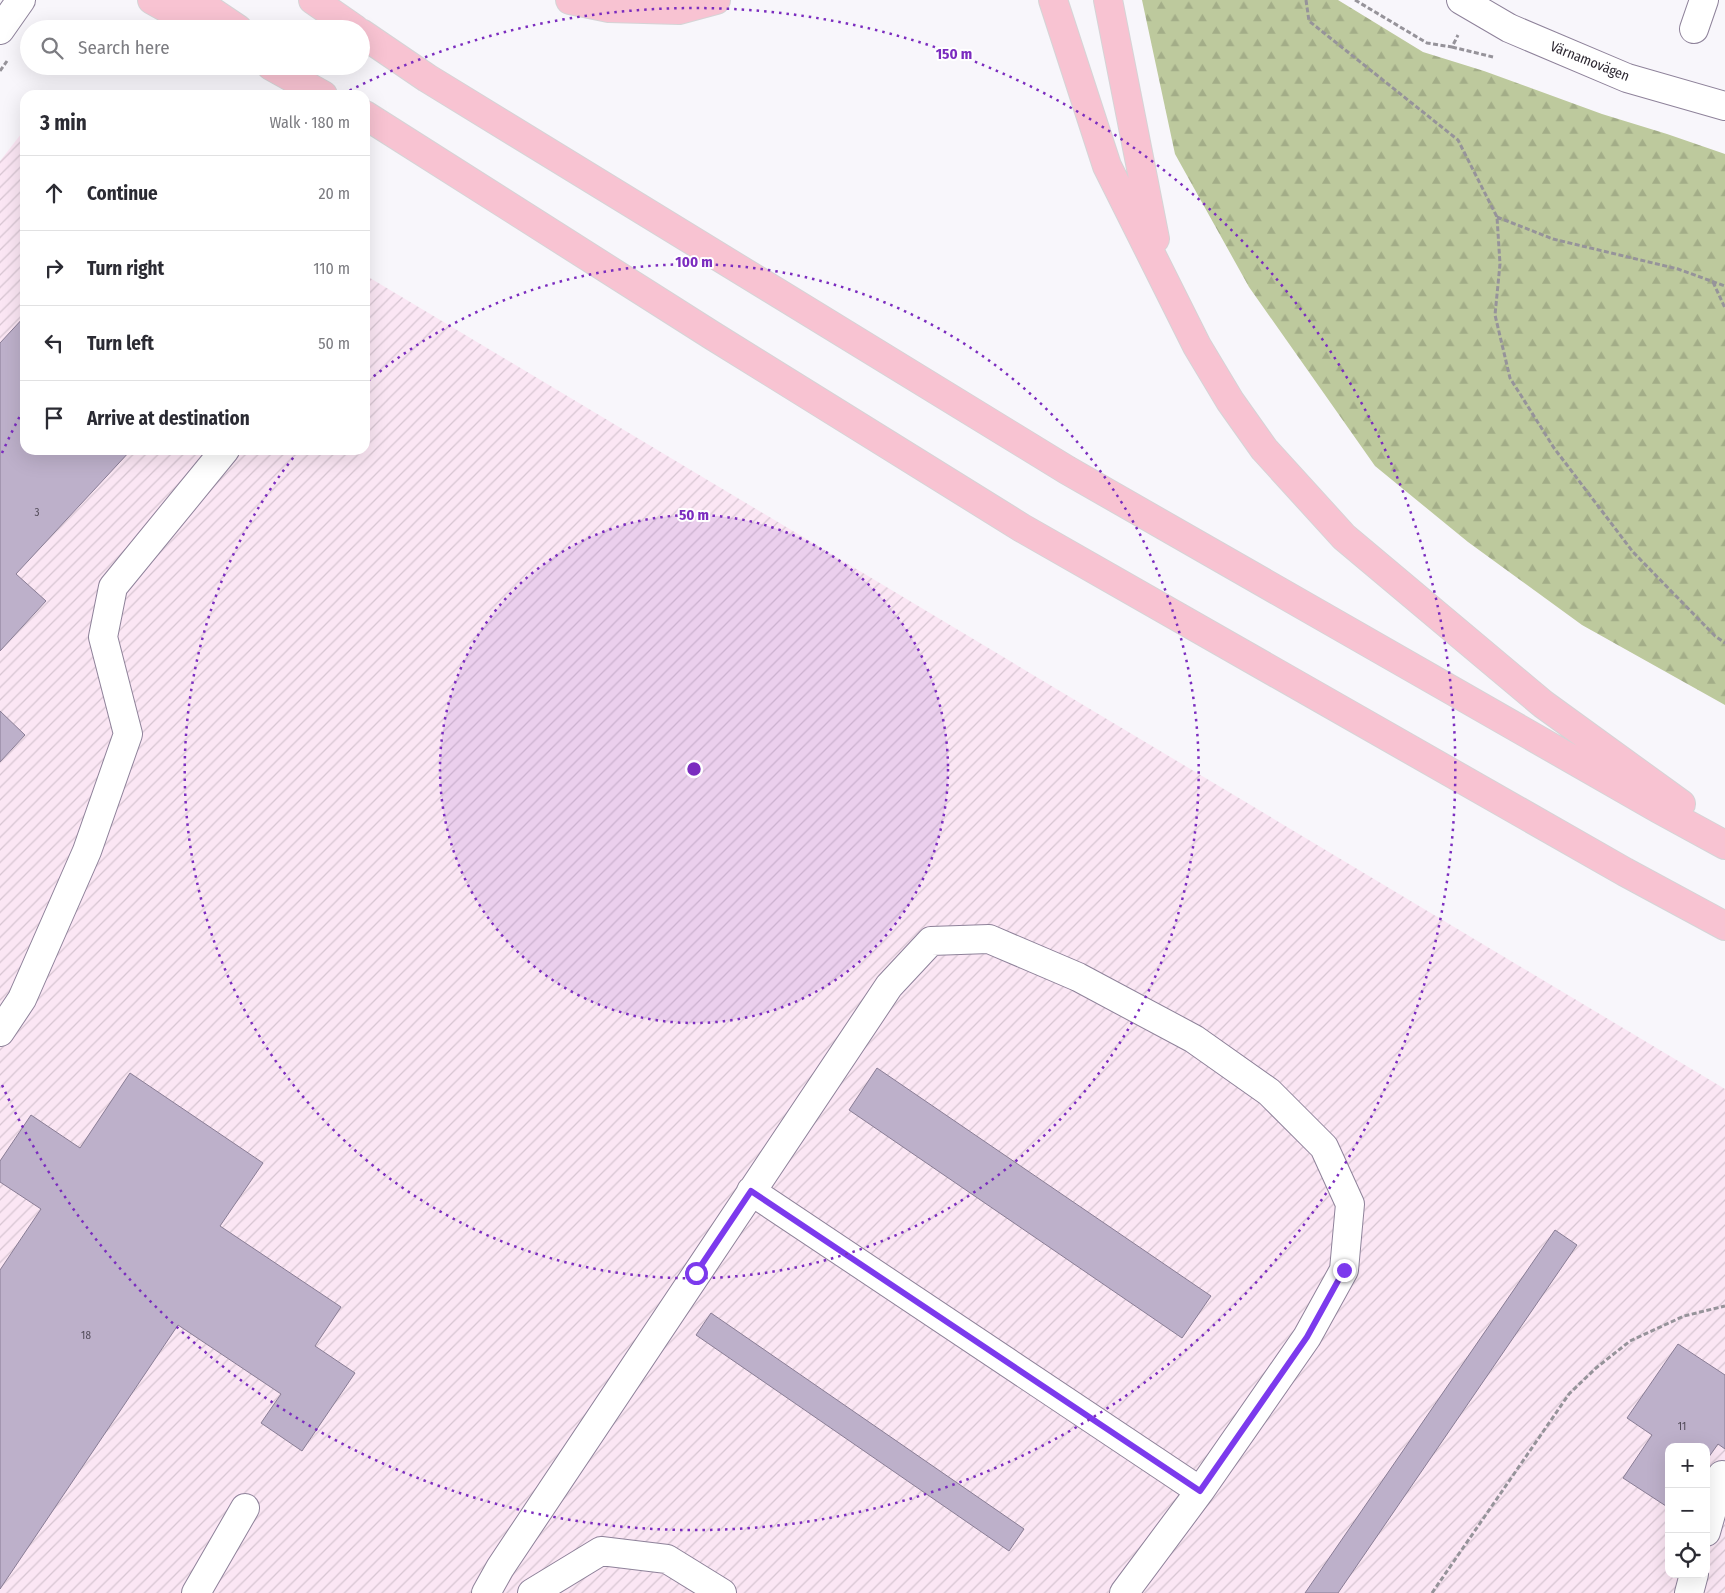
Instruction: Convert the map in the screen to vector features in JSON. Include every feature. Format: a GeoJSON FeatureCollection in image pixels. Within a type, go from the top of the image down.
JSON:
{"type":"FeatureCollection","features":[{"type":"Feature","properties":{"kind":"highway"},"geometry":{"type":"LineString","coordinates":[[152,0],[188,20]]}},
{"type":"Feature","properties":{"kind":"highway"},"geometry":{"type":"LineString","coordinates":[[195,0],[225,20]]}},
{"type":"Feature","properties":{"kind":"highway"},"geometry":{"type":"LineString","coordinates":[[313,0],[342,20]]}},
{"type":"Feature","properties":{"kind":"highway"},"geometry":{"type":"LineString","coordinates":[[570,0],[609,8],[679,10],[716,0]]}},
{"type":"Feature","properties":{"kind":"highway"},"geometry":{"type":"LineString","coordinates":[[1053,0],[1107,166],[1197,346],[1236,409],[1264,449],[1344,537],[1543,704],[1725,836]]}},
{"type":"Feature","properties":{"kind":"highway"},"geometry":{"type":"LineString","coordinates":[[1108,0],[1161,273]]}},
{"type":"Feature","properties":{"kind":"highway"},"geometry":{"type":"LineString","coordinates":[[370,39],[427,78],[1067,470],[1725,845]]}},
{"type":"Feature","properties":{"kind":"highway"},"geometry":{"type":"LineString","coordinates":[[287,75],[313,90]]}},
{"type":"Feature","properties":{"kind":"highway"},"geometry":{"type":"LineString","coordinates":[[306,75],[328,90]]}},
{"type":"Feature","properties":{"kind":"highway"},"geometry":{"type":"LineString","coordinates":[[370,120],[1022,528],[1616,867],[1725,926]]}},
{"type":"Feature","properties":{"kind":"street"},"geometry":{"type":"LineString","coordinates":[[0,30],[21,0]]}},
{"type":"Feature","properties":{"kind":"street"},"geometry":{"type":"LineString","coordinates":[[1694,29],[1704,0]]}},
{"type":"Feature","properties":{"kind":"street","name":"Värnamovägen"},"geometry":{"type":"LineString","coordinates":[[1469,2],[1509,28],[1627,78],[1725,106]]}},
{"type":"Feature","properties":{"kind":"street"},"geometry":{"type":"LineString","coordinates":[[0,1032],[22,999],[87,851],[128,734],[104,637],[113,586],[220,455]]}},
{"type":"Feature","properties":{"kind":"street"},"geometry":{"type":"LineString","coordinates":[[486,1593],[500,1568],[889,986],[931,941],[989,939],[1078,977],[1194,1039],[1269,1092],[1324,1147],[1350,1204],[1344,1270],[1307,1337],[1200,1491],[1124,1593]]}},
{"type":"Feature","properties":{"kind":"street"},"geometry":{"type":"LineString","coordinates":[[751,1191],[1200,1491]]}},
{"type":"Feature","properties":{"kind":"street"},"geometry":{"type":"LineString","coordinates":[[1710,1518],[1722,1474]]}},
{"type":"Feature","properties":{"kind":"street"},"geometry":{"type":"LineString","coordinates":[[196,1593],[245,1508]]}},
{"type":"Feature","properties":{"kind":"street"},"geometry":{"type":"LineString","coordinates":[[532,1593],[601,1551],[667,1559],[722,1593]]}},
{"type":"Feature","properties":{"kind":"street"},"geometry":{"type":"LineString","coordinates":[[1689,1593],[1693,1578]]}},
{"type":"Feature","properties":{"kind":"path"},"geometry":{"type":"LineString","coordinates":[[1306,0],[1310,21],[1458,140],[1496,217],[1500,264],[1495,315],[1510,378],[1554,448],[1633,552],[1715,636],[1725,643]]}},
{"type":"Feature","properties":{"kind":"path"},"geometry":{"type":"LineString","coordinates":[[1355,0],[1427,43],[1452,47],[1469,2]]}},
{"type":"Feature","properties":{"kind":"path"},"geometry":{"type":"LineString","coordinates":[[0,71],[8,59]]}},
{"type":"Feature","properties":{"kind":"path"},"geometry":{"type":"LineString","coordinates":[[1496,217],[1553,239],[1678,269],[1725,286]]}},
{"type":"Feature","properties":{"kind":"path"},"geometry":{"type":"LineString","coordinates":[[1712,282],[1725,308]]}},
{"type":"Feature","properties":{"kind":"path"},"geometry":{"type":"LineString","coordinates":[[1432,1593],[1569,1394],[1596,1368],[1630,1341],[1684,1316],[1725,1306]]}},
{"type":"Feature","properties":{"kind":"shaded area"},"geometry":{"type":"Polygon","coordinates":[[[20,135],[20,455],[370,455],[370,278],[1725,1089],[1725,1593],[0,1593],[0,161],[20,135]]]}},
{"type":"Feature","properties":{"kind":"green space"},"geometry":{"type":"Polygon","coordinates":[[[1142,0],[1338,0],[1423,52],[1484,71],[1602,114],[1725,154],[1725,705],[1582,625],[1468,542],[1375,466],[1249,287],[1175,154],[1142,0]]]}},
{"type":"Feature","properties":{"kind":"building"},"geometry":{"type":"Polygon","coordinates":[[[20,321],[20,455],[126,455],[16,574],[46,601],[0,651],[0,343],[20,321]]]}},
{"type":"Feature","properties":{"kind":"building"},"geometry":{"type":"Polygon","coordinates":[[[0,711],[25,735],[0,762],[0,711]]]}},
{"type":"Feature","properties":{"kind":"building"},"geometry":{"type":"Polygon","coordinates":[[[877,1068],[1211,1296],[1182,1338],[849,1110],[877,1068]]]}},
{"type":"Feature","properties":{"kind":"building"},"geometry":{"type":"Polygon","coordinates":[[[130,1073],[263,1163],[220,1226],[341,1307],[315,1346],[355,1373],[302,1451],[261,1423],[281,1394],[178,1325],[0,1589],[0,1270],[41,1209],[0,1182],[0,1161],[31,1115],[80,1148],[130,1073]]]}},
{"type":"Feature","properties":{"kind":"building"},"geometry":{"type":"Polygon","coordinates":[[[1555,1230],[1577,1245],[1338,1593],[1305,1593],[1555,1230]]]}},
{"type":"Feature","properties":{"kind":"building"},"geometry":{"type":"Polygon","coordinates":[[[711,1313],[1024,1529],[1009,1551],[696,1335],[711,1313]]]}},
{"type":"Feature","properties":{"kind":"building"},"geometry":{"type":"Polygon","coordinates":[[[1678,1344],[1725,1375],[1725,1449],[1718,1444],[1710,1455],[1710,1443],[1665,1443],[1665,1505],[1623,1478],[1652,1435],[1627,1418],[1678,1344]]]}},
{"type":"Feature","properties":{"kind":"route"},"geometry":{"type":"LineString","coordinates":[[696,1273],[751,1191],[1200,1491],[1307,1337],[1344,1270]]}}]}
